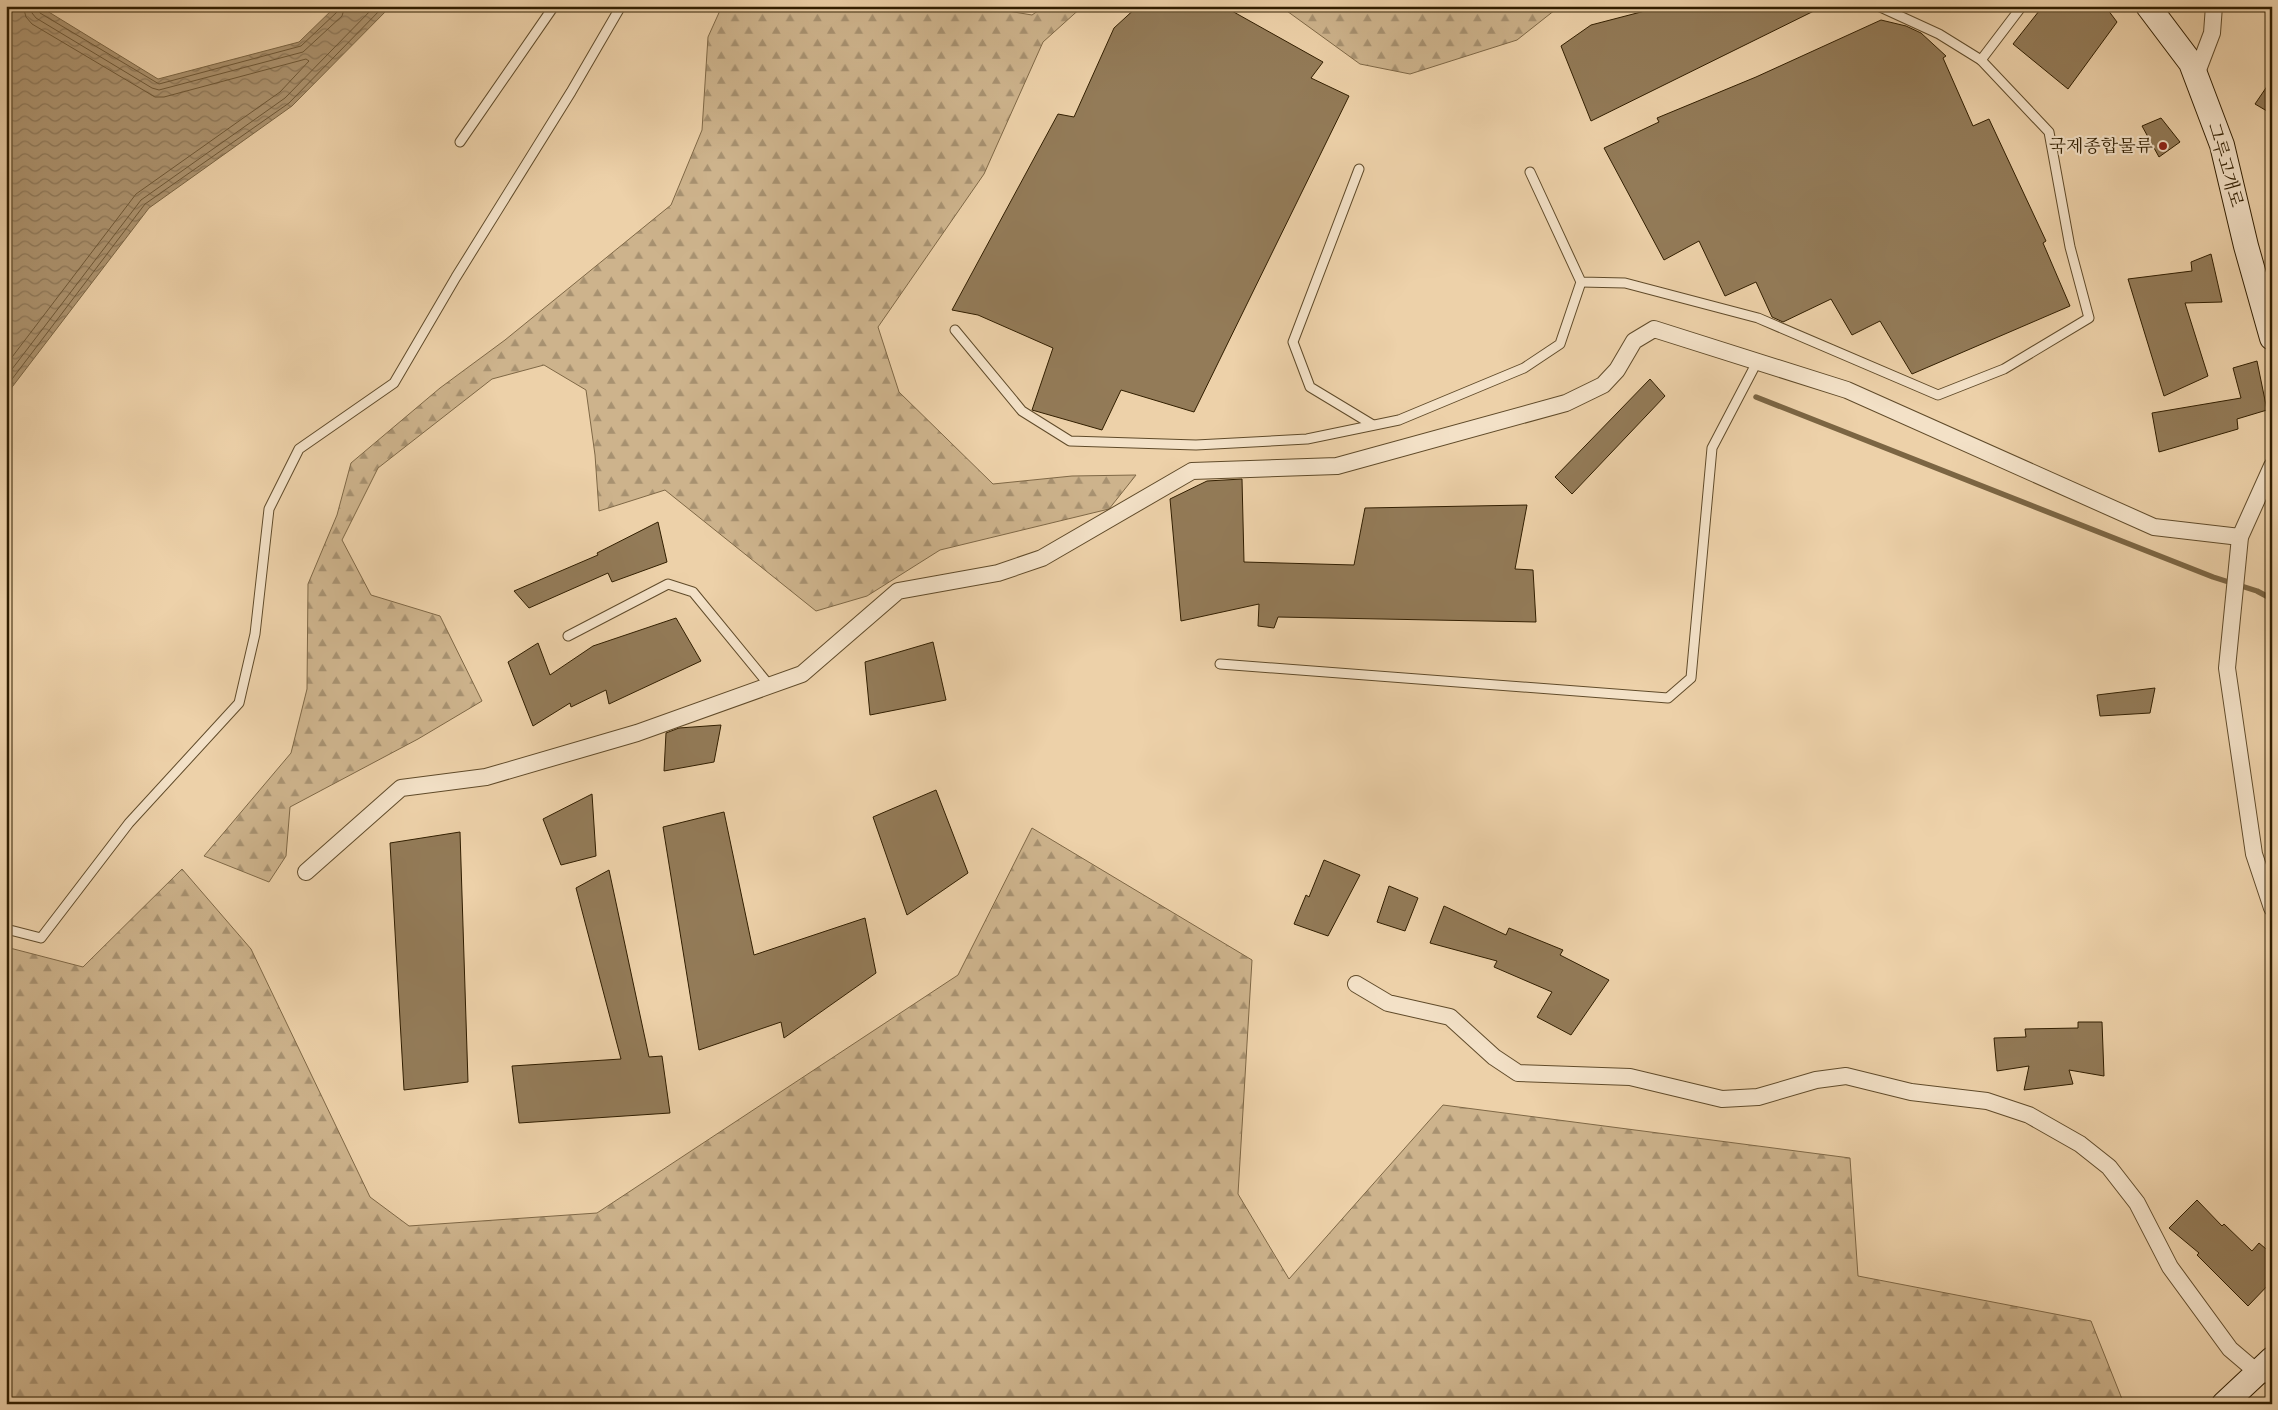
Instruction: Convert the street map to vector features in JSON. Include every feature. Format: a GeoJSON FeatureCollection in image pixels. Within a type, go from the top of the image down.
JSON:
{"type":"FeatureCollection","features":[{"type":"Feature","properties":{"kind":"street","name":"그루고개로"},"geometry":{"type":"LineString","coordinates":[[2148,6],[2191,63],[2196,74],[2222,145],[2246,246],[2272,338]]}},
{"type":"Feature","properties":{"kind":"street"},"geometry":{"type":"LineString","coordinates":[[2196,74],[2212,33],[2214,6]]}},
{"type":"Feature","properties":{"kind":"street"},"geometry":{"type":"LineString","coordinates":[[306,872],[401,788],[486,777],[637,733],[802,674],[898,591],[998,573],[1042,558],[1192,471],[1337,466],[1566,403],[1603,385],[1617,370],[1634,340],[1654,329],[1847,390],[2154,526],[2240,537]]}},
{"type":"Feature","properties":{"kind":"street"},"geometry":{"type":"LineString","coordinates":[[2272,466],[2240,537],[2227,668],[2254,854],[2272,908]]}},
{"type":"Feature","properties":{"kind":"street"},"geometry":{"type":"LineString","coordinates":[[1356,984],[1388,1004],[1450,1016],[1494,1056],[1518,1073],[1630,1077],[1722,1099],[1758,1097],[1816,1080],[1846,1076],[1911,1092],[1987,1101],[2029,1116],[2080,1144],[2109,1167],[2137,1203],[2170,1267],[2230,1349],[2267,1369],[2224,1404]]}},
{"type":"Feature","properties":{"kind":"lane"},"geometry":{"type":"LineString","coordinates":[[460,142],[554,6]]}},
{"type":"Feature","properties":{"kind":"lane"},"geometry":{"type":"LineString","coordinates":[[6,929],[42,938],[129,823],[239,703],[255,634],[269,509],[299,449],[394,383],[456,277],[572,92],[621,6]]}},
{"type":"Feature","properties":{"kind":"lane"},"geometry":{"type":"LineString","coordinates":[[1581,282],[1625,283],[1758,318],[1938,395],[2004,368],[2089,318],[2070,247],[2049,132],[1981,60],[1940,34],[1878,6]]}},
{"type":"Feature","properties":{"kind":"lane"},"geometry":{"type":"LineString","coordinates":[[1981,60],[2022,6]]}},
{"type":"Feature","properties":{"kind":"lane"},"geometry":{"type":"LineString","coordinates":[[1359,170],[1293,342],[1310,387],[1373,425]]}},
{"type":"Feature","properties":{"kind":"lane"},"geometry":{"type":"LineString","coordinates":[[955,330],[1022,411],[1070,440],[1137,441],[1196,445],[1307,440],[1399,420],[1524,368],[1560,344],[1581,282],[1530,172]]}},
{"type":"Feature","properties":{"kind":"lane"},"geometry":{"type":"LineString","coordinates":[[1220,664],[1668,698],[1691,678],[1712,448],[1757,362]]}},
{"type":"Feature","properties":{"kind":"lane"},"geometry":{"type":"LineString","coordinates":[[568,636],[668,584],[693,592],[770,686]]}},
{"type":"Feature","properties":{"kind":"green space"},"geometry":{"type":"Polygon","coordinates":[[[722,6],[992,6],[996,9],[1032,15],[1045,6],[1083,6],[1043,42],[984,174],[878,327],[899,392],[993,484],[1072,476],[1136,475],[1109,509],[940,550],[867,596],[816,611],[665,490],[599,511],[595,455],[586,390],[544,365],[492,379],[378,468],[342,540],[371,595],[440,616],[482,701],[418,739],[290,807],[286,856],[269,882],[204,856],[291,753],[307,689],[308,584],[337,515],[351,463],[440,388],[505,340],[671,205],[702,130],[708,37],[722,6]]]}},
{"type":"Feature","properties":{"kind":"green space"},"geometry":{"type":"Polygon","coordinates":[[[1280,6],[1560,6],[1517,40],[1410,74],[1360,64],[1280,6]]]}},
{"type":"Feature","properties":{"kind":"green space"},"geometry":{"type":"Polygon","coordinates":[[[1032,828],[1252,960],[1238,1194],[1289,1279],[1443,1105],[1850,1158],[1858,1276],[2091,1321],[2124,1404],[6,1404],[6,947],[83,967],[182,869],[251,949],[370,1197],[409,1226],[597,1213],[958,975],[1032,828]]]}},
{"type":"Feature","properties":{"kind":"water"},"geometry":{"type":"Polygon","coordinates":[[[6,6],[39,6],[158,79],[299,42],[336,6],[391,6],[292,106],[149,208],[6,395],[6,6]]]}},
{"type":"Feature","properties":{"kind":"building"},"geometry":{"type":"Polygon","coordinates":[[[1138,6],[1223,6],[1323,62],[1311,78],[1349,96],[1194,412],[1121,390],[1102,430],[1032,410],[1053,348],[978,315],[952,310],[1058,114],[1074,117],[1114,28],[1138,6]]]}},
{"type":"Feature","properties":{"kind":"building"},"geometry":{"type":"Polygon","coordinates":[[[1664,6],[1824,6],[1591,121],[1561,46],[1591,25],[1664,6]]]}},
{"type":"Feature","properties":{"kind":"building"},"geometry":{"type":"Polygon","coordinates":[[[2043,6],[2105,6],[2117,22],[2068,89],[2013,44],[2043,6]]]}},
{"type":"Feature","properties":{"kind":"building"},"geometry":{"type":"Polygon","coordinates":[[[1881,20],[1906,26],[1921,33],[1946,56],[1943,58],[1973,126],[1989,119],[2046,241],[2043,243],[2070,306],[1912,374],[1880,321],[1852,335],[1831,299],[1783,322],[1772,317],[1756,282],[1725,296],[1699,241],[1664,260],[1604,148],[1659,122],[1657,118],[1756,77],[1881,20]]]}},
{"type":"Feature","properties":{"kind":"building"},"geometry":{"type":"Polygon","coordinates":[[[2272,79],[2272,114],[2255,104],[2272,79]]]}},
{"type":"Feature","properties":{"kind":"building"},"geometry":{"type":"Polygon","coordinates":[[[2161,118],[2180,142],[2159,157],[2142,126],[2161,118]]]}},
{"type":"Feature","properties":{"kind":"building"},"geometry":{"type":"Polygon","coordinates":[[[2211,254],[2222,302],[2185,303],[2208,376],[2164,396],[2128,279],[2192,271],[2191,262],[2211,254]]]}},
{"type":"Feature","properties":{"kind":"building"},"geometry":{"type":"Polygon","coordinates":[[[2257,361],[2267,410],[2237,419],[2238,429],[2159,452],[2152,413],[2241,398],[2233,368],[2257,361]]]}},
{"type":"Feature","properties":{"kind":"building"},"geometry":{"type":"Polygon","coordinates":[[[1650,379],[1665,396],[1572,494],[1555,477],[1650,379]]]}},
{"type":"Feature","properties":{"kind":"building"},"geometry":{"type":"Polygon","coordinates":[[[1242,479],[1244,562],[1354,565],[1365,508],[1527,505],[1515,569],[1533,570],[1536,622],[1278,617],[1274,628],[1258,626],[1259,604],[1181,621],[1170,499],[1207,481],[1242,479]]]}},
{"type":"Feature","properties":{"kind":"building"},"geometry":{"type":"Polygon","coordinates":[[[658,522],[667,562],[612,582],[608,573],[529,608],[514,591],[598,555],[597,553],[658,522]]]}},
{"type":"Feature","properties":{"kind":"building"},"geometry":{"type":"Polygon","coordinates":[[[676,618],[701,661],[609,704],[606,690],[571,707],[570,703],[533,726],[508,662],[538,643],[550,675],[593,646],[676,618]]]}},
{"type":"Feature","properties":{"kind":"building"},"geometry":{"type":"Polygon","coordinates":[[[933,642],[946,700],[870,715],[865,662],[933,642]]]}},
{"type":"Feature","properties":{"kind":"building"},"geometry":{"type":"Polygon","coordinates":[[[2155,688],[2150,713],[2100,716],[2097,695],[2155,688]]]}},
{"type":"Feature","properties":{"kind":"building"},"geometry":{"type":"Polygon","coordinates":[[[721,725],[714,762],[664,771],[666,733],[679,728],[721,725]]]}},
{"type":"Feature","properties":{"kind":"building"},"geometry":{"type":"Polygon","coordinates":[[[936,790],[968,873],[907,915],[873,817],[936,790]]]}},
{"type":"Feature","properties":{"kind":"building"},"geometry":{"type":"Polygon","coordinates":[[[592,794],[596,856],[561,865],[543,819],[592,794]]]}},
{"type":"Feature","properties":{"kind":"building"},"geometry":{"type":"Polygon","coordinates":[[[724,812],[754,955],[865,918],[876,973],[784,1038],[781,1022],[699,1050],[663,827],[724,812]]]}},
{"type":"Feature","properties":{"kind":"building"},"geometry":{"type":"Polygon","coordinates":[[[460,832],[468,1082],[404,1090],[390,843],[460,832]]]}},
{"type":"Feature","properties":{"kind":"building"},"geometry":{"type":"Polygon","coordinates":[[[1324,860],[1360,875],[1328,936],[1294,924],[1306,895],[1309,897],[1324,860]]]}},
{"type":"Feature","properties":{"kind":"building"},"geometry":{"type":"Polygon","coordinates":[[[609,870],[649,1057],[662,1056],[670,1113],[519,1123],[512,1066],[621,1059],[576,888],[609,870]]]}},
{"type":"Feature","properties":{"kind":"building"},"geometry":{"type":"Polygon","coordinates":[[[1389,886],[1418,898],[1405,931],[1377,922],[1389,886]]]}},
{"type":"Feature","properties":{"kind":"building"},"geometry":{"type":"Polygon","coordinates":[[[1444,906],[1506,935],[1509,928],[1563,950],[1560,955],[1609,980],[1571,1035],[1537,1017],[1552,992],[1494,967],[1497,961],[1430,943],[1444,906]]]}},
{"type":"Feature","properties":{"kind":"building"},"geometry":{"type":"Polygon","coordinates":[[[2078,1022],[2102,1022],[2104,1076],[2069,1070],[2073,1084],[2024,1090],[2029,1066],[1997,1071],[1994,1038],[2026,1037],[2025,1029],[2078,1028],[2078,1022]]]}},
{"type":"Feature","properties":{"kind":"building"},"geometry":{"type":"Polygon","coordinates":[[[2197,1200],[2222,1226],[2224,1224],[2252,1251],[2259,1243],[2272,1254],[2272,1281],[2248,1306],[2197,1255],[2199,1253],[2169,1228],[2197,1200]]]}},
{"type":"Feature","properties":{"kind":"waterway"},"geometry":{"type":"LineString","coordinates":[[1756,397],[2213,577],[2257,591],[2272,599]]}},
{"type":"Feature","properties":{"kind":"place","name":"국제종합물류"},"geometry":{"type":"Point","coordinates":[2163,146]}}]}
